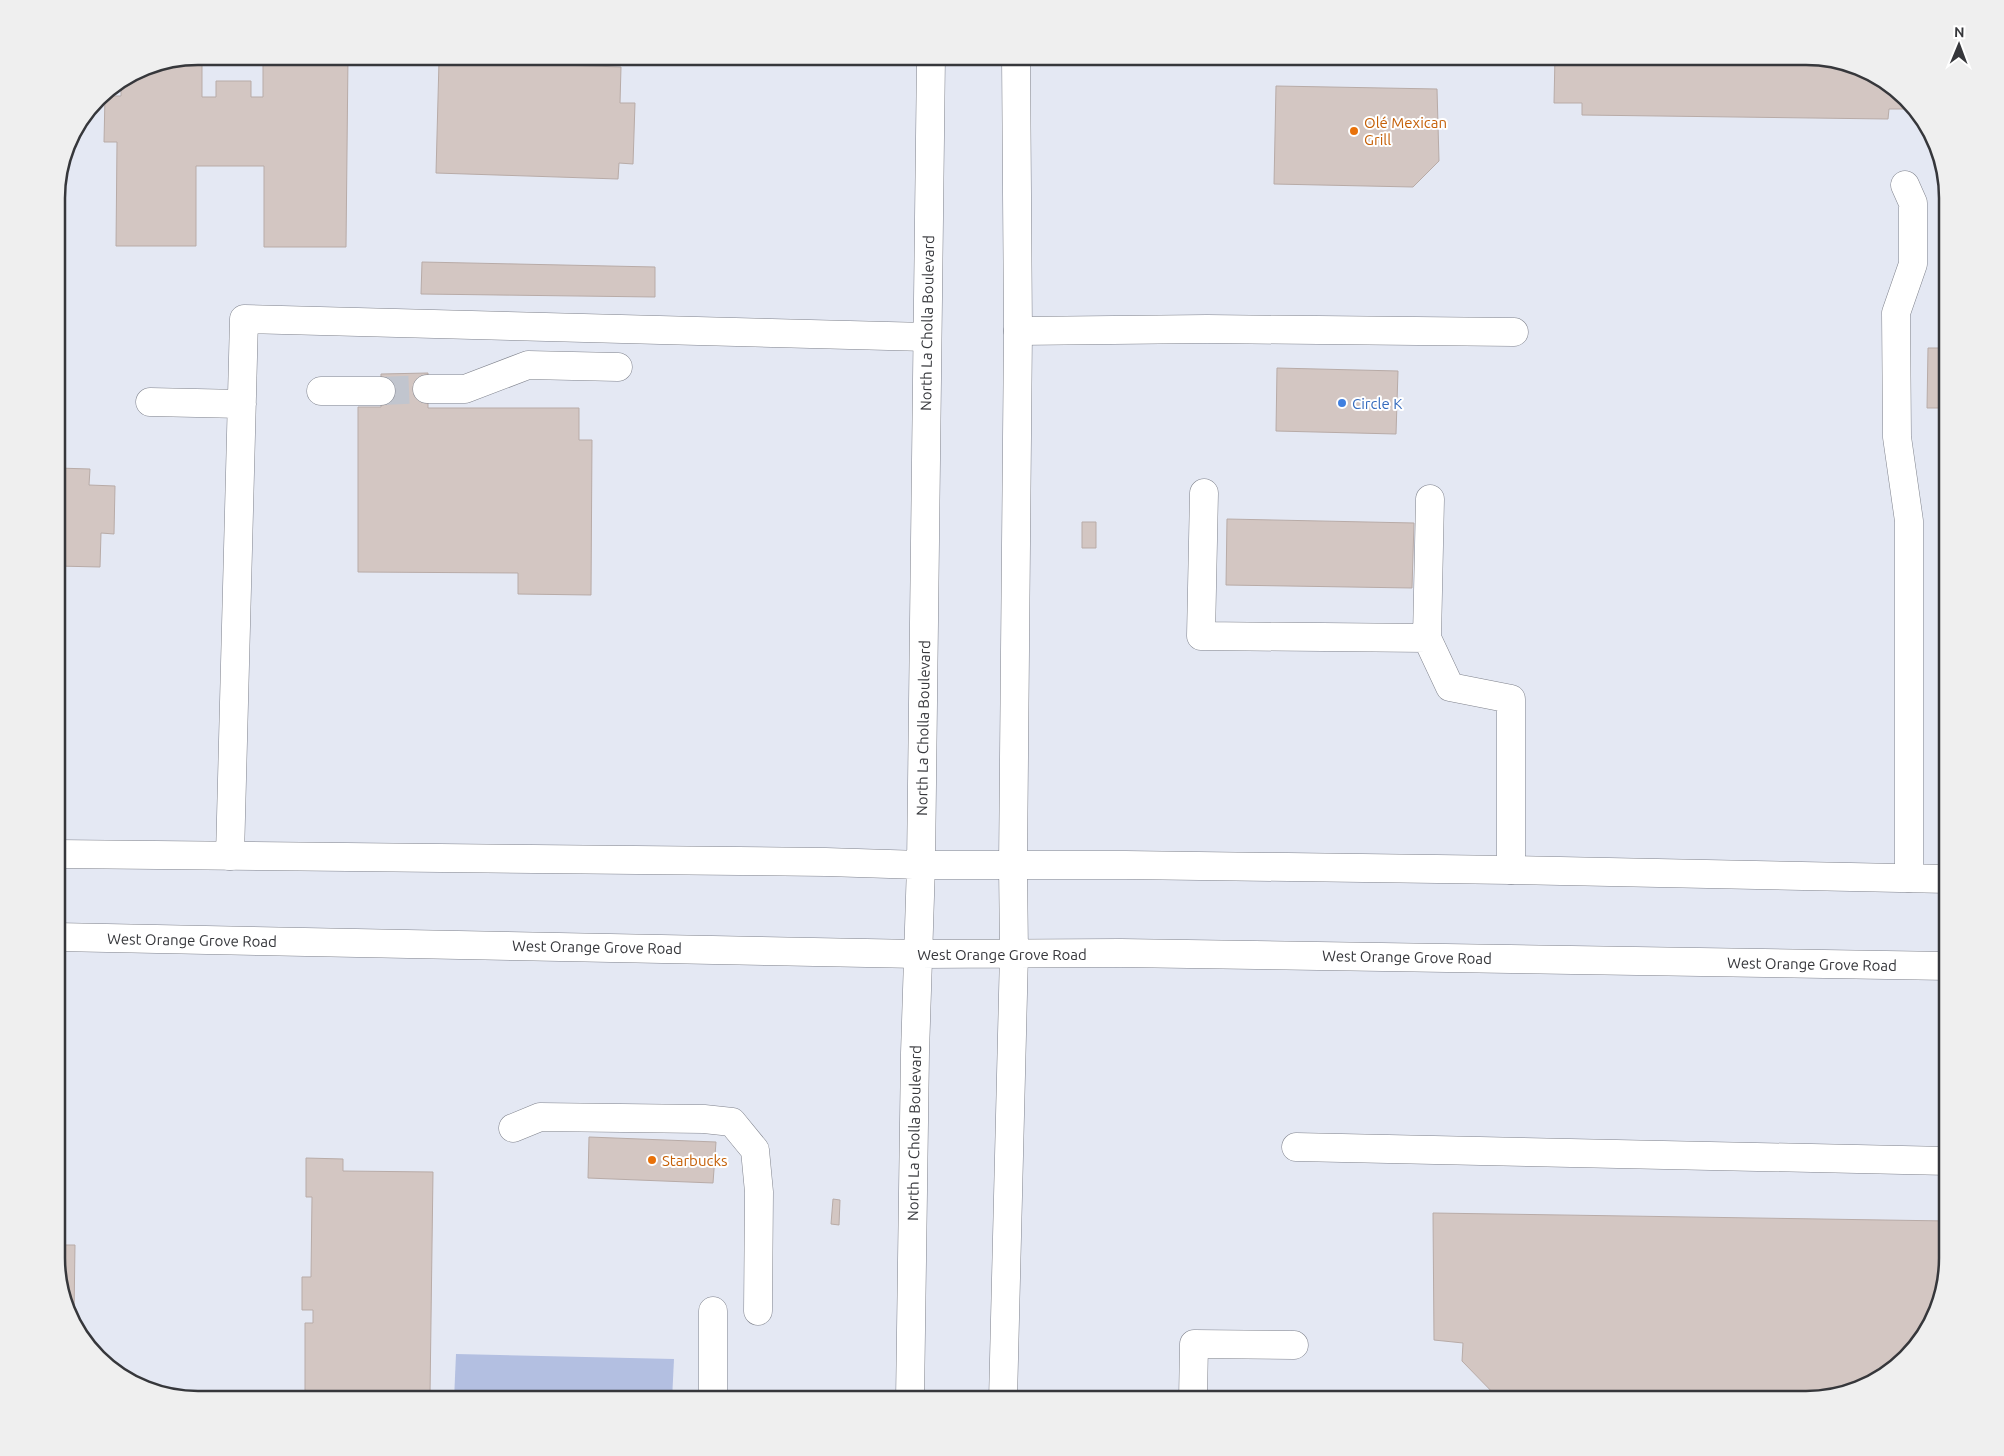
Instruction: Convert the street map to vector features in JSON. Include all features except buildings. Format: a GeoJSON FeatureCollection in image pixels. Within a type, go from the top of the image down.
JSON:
{"type":"FeatureCollection","features":[{"type":"Feature","properties":{"kind":"main road","name":"North La Cholla Boulevard"},"geometry":{"type":"LineString","coordinates":[[910,1391],[921,865],[931,65]]}},
{"type":"Feature","properties":{"kind":"main road"},"geometry":{"type":"LineString","coordinates":[[1003,1391],[1014,954],[1013,865],[1018,331],[1016,65]]}},
{"type":"Feature","properties":{"kind":"main road"},"geometry":{"type":"LineString","coordinates":[[1905,185],[1913,203],[1913,264],[1896,313],[1897,436],[1909,521],[1908,878]]}},
{"type":"Feature","properties":{"kind":"main road"},"geometry":{"type":"LineString","coordinates":[[230,856],[244,319],[927,337]]}},
{"type":"Feature","properties":{"kind":"main road"},"geometry":{"type":"LineString","coordinates":[[1018,331],[1207,329],[1514,332]]}},
{"type":"Feature","properties":{"kind":"main road"},"geometry":{"type":"LineString","coordinates":[[428,389],[465,389],[528,365],[618,367]]}},
{"type":"Feature","properties":{"kind":"main road"},"geometry":{"type":"LineString","coordinates":[[321,392],[381,391]]}},
{"type":"Feature","properties":{"kind":"main road"},"geometry":{"type":"LineString","coordinates":[[150,402],[242,404]]}},
{"type":"Feature","properties":{"kind":"main road"},"geometry":{"type":"LineString","coordinates":[[1204,494],[1202,636],[1427,638]]}},
{"type":"Feature","properties":{"kind":"main road"},"geometry":{"type":"LineString","coordinates":[[1430,499],[1427,638],[1450,687],[1511,700],[1511,870]]}},
{"type":"Feature","properties":{"kind":"main road"},"geometry":{"type":"LineString","coordinates":[[65,854],[1511,870],[1939,879]]}},
{"type":"Feature","properties":{"kind":"main road","name":"West Orange Grove Road"},"geometry":{"type":"LineString","coordinates":[[65,937],[918,954],[1121,953],[1939,966]]}},
{"type":"Feature","properties":{"kind":"main road"},"geometry":{"type":"LineString","coordinates":[[513,1128],[540,1117],[732,1122],[755,1150],[759,1192],[758,1311]]}},
{"type":"Feature","properties":{"kind":"main road"},"geometry":{"type":"LineString","coordinates":[[1296,1147],[1939,1161]]}},
{"type":"Feature","properties":{"kind":"main road"},"geometry":{"type":"LineString","coordinates":[[713,1311],[713,1391]]}},
{"type":"Feature","properties":{"kind":"main road"},"geometry":{"type":"LineString","coordinates":[[1193,1391],[1194,1344],[1294,1345]]}},
{"type":"Feature","properties":{"kind":"shaded area"},"geometry":{"type":"Polygon","coordinates":[[[456,1354],[674,1359],[672,1391],[454,1391],[456,1354]]]}},
{"type":"Feature","properties":{"kind":"tunnel"},"geometry":{"type":"LineString","coordinates":[[381,391],[427,389]]}},
{"type":"Feature","properties":{"kind":"place","name":"Olé Mexican Grill"},"geometry":{"type":"Point","coordinates":[1354,131]}},
{"type":"Feature","properties":{"kind":"place","name":"Circle K"},"geometry":{"type":"Point","coordinates":[1342,403]}},
{"type":"Feature","properties":{"kind":"place","name":"Starbucks"},"geometry":{"type":"Point","coordinates":[652,1160]}}]}
